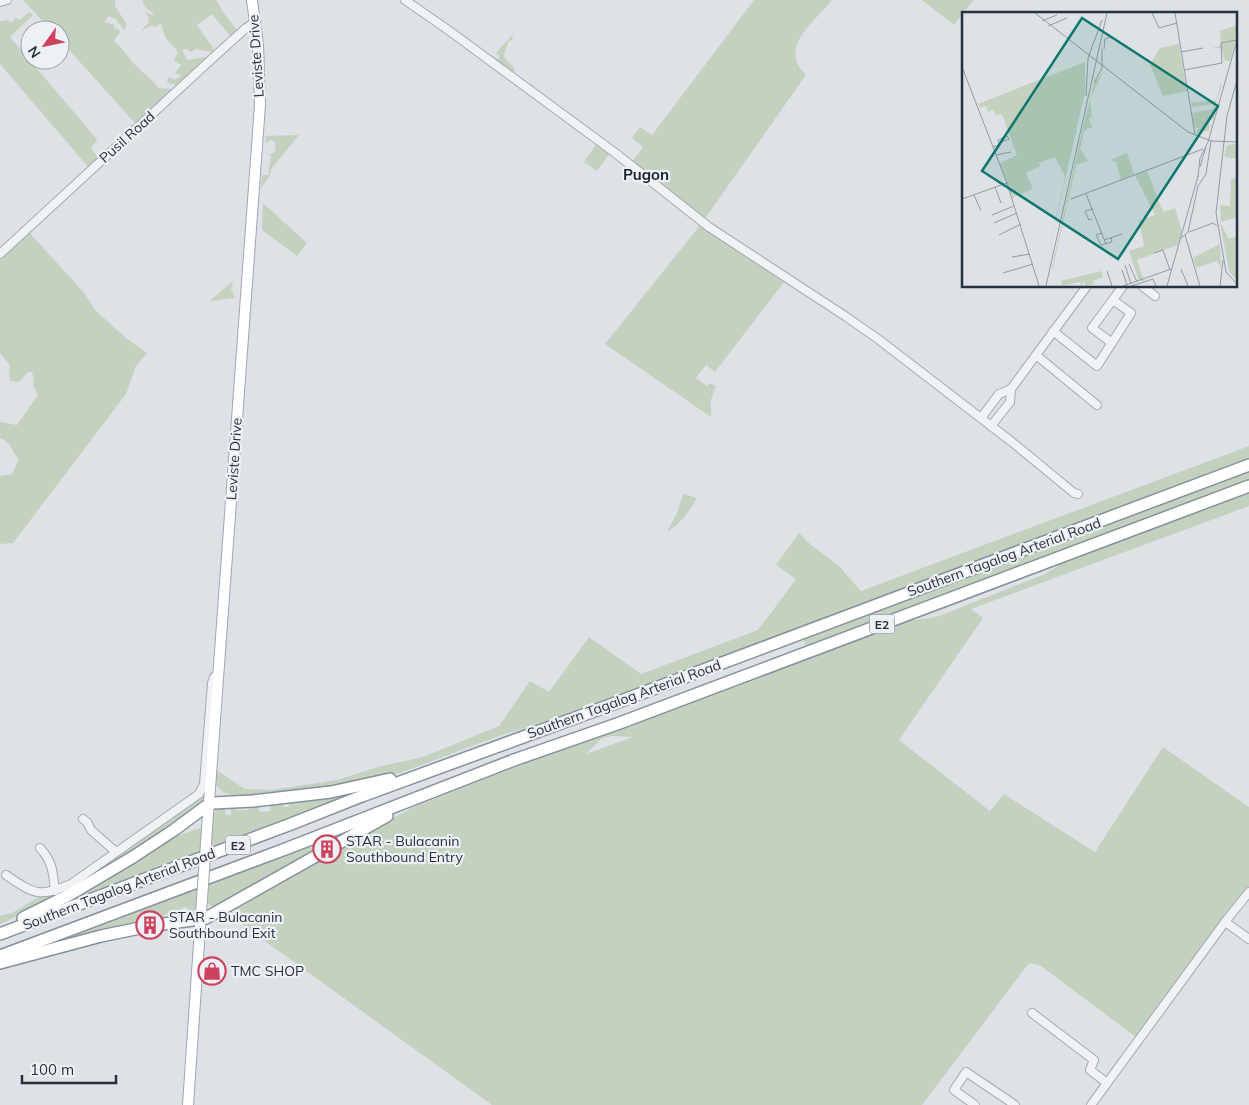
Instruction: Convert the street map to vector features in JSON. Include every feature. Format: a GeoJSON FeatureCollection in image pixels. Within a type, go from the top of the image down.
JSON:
{"type":"FeatureCollection","features":[{"type":"Feature","properties":{"kind":"highway","name":"Southern Tagalog Arterial Road"},"geometry":{"type":"LineString","coordinates":[[0,934],[475,754],[1249,465]]}},
{"type":"Feature","properties":{"kind":"highway","name":"Southern Tagalog Arterial Road"},"geometry":{"type":"LineString","coordinates":[[0,956],[1249,486]]}},
{"type":"Feature","properties":{"kind":"highway"},"geometry":{"type":"LineString","coordinates":[[0,928],[39,911],[87,884],[155,843],[209,804],[292,797],[346,789],[387,780],[475,754]]}},
{"type":"Feature","properties":{"kind":"highway"},"geometry":{"type":"LineString","coordinates":[[0,963],[101,936],[208,917],[368,825],[457,783]]}},
{"type":"Feature","properties":{"kind":"main road","name":"Leviste Drive"},"geometry":{"type":"LineString","coordinates":[[188,1105],[260,105],[260,73],[252,0]]}},
{"type":"Feature","properties":{"kind":"street"},"geometry":{"type":"LineString","coordinates":[[0,2],[7,0]]}},
{"type":"Feature","properties":{"kind":"street"},"geometry":{"type":"LineString","coordinates":[[405,0],[614,152],[709,227],[845,316],[992,426],[1074,494],[1078,494]]}},
{"type":"Feature","properties":{"kind":"street","name":"Pusil Road"},"geometry":{"type":"LineString","coordinates":[[0,254],[215,56],[255,22]]}},
{"type":"Feature","properties":{"kind":"street"},"geometry":{"type":"LineString","coordinates":[[981,418],[999,394],[1011,389],[1085,288]]}},
{"type":"Feature","properties":{"kind":"street"},"geometry":{"type":"LineString","coordinates":[[1112,343],[1092,328],[1122,288]]}},
{"type":"Feature","properties":{"kind":"street"},"geometry":{"type":"LineString","coordinates":[[1145,288],[1155,296]]}},
{"type":"Feature","properties":{"kind":"street"},"geometry":{"type":"LineString","coordinates":[[1053,331],[1097,366],[1131,313],[1113,300]]}},
{"type":"Feature","properties":{"kind":"street"},"geometry":{"type":"LineString","coordinates":[[1036,355],[1097,405]]}},
{"type":"Feature","properties":{"kind":"street"},"geometry":{"type":"LineString","coordinates":[[992,426],[1010,402],[1011,389]]}},
{"type":"Feature","properties":{"kind":"street"},"geometry":{"type":"LineString","coordinates":[[6,875],[29,890],[40,893],[55,891],[71,884],[168,817],[202,791],[207,756],[212,683],[214,678],[219,677]]}},
{"type":"Feature","properties":{"kind":"street"},"geometry":{"type":"LineString","coordinates":[[83,819],[91,830],[116,852]]}},
{"type":"Feature","properties":{"kind":"street"},"geometry":{"type":"LineString","coordinates":[[40,848],[49,857],[53,869],[55,891]]}},
{"type":"Feature","properties":{"kind":"street"},"geometry":{"type":"LineString","coordinates":[[1091,1105],[1249,892]]}},
{"type":"Feature","properties":{"kind":"street"},"geometry":{"type":"LineString","coordinates":[[1225,922],[1249,940]]}},
{"type":"Feature","properties":{"kind":"street"},"geometry":{"type":"LineString","coordinates":[[1032,1013],[1094,1060],[1090,1070],[1107,1083]]}},
{"type":"Feature","properties":{"kind":"street"},"geometry":{"type":"LineString","coordinates":[[975,1105],[954,1090],[966,1072],[1015,1105]]}},
{"type":"Feature","properties":{"kind":"green space"},"geometry":{"type":"Polygon","coordinates":[[[23,0],[115,0],[115,6],[127,25],[124,30],[116,19],[108,16],[105,22],[115,25],[114,29],[118,28],[120,32],[114,41],[158,88],[172,89],[173,91],[142,120],[134,122],[70,51],[70,20],[42,20],[23,0]]]}},
{"type":"Feature","properties":{"kind":"green space"},"geometry":{"type":"Polygon","coordinates":[[[142,0],[216,0],[238,31],[231,37],[212,14],[197,25],[215,51],[210,52],[196,49],[191,52],[186,49],[182,50],[187,60],[207,58],[182,83],[176,85],[168,83],[169,77],[174,80],[182,76],[175,73],[181,65],[174,60],[178,52],[165,37],[161,23],[157,27],[151,26],[141,31],[148,23],[149,18],[145,11],[151,15],[154,14],[145,7],[142,0]]]}},
{"type":"Feature","properties":{"kind":"green space"},"geometry":{"type":"Polygon","coordinates":[[[754,0],[832,0],[802,35],[797,45],[795,55],[798,65],[806,75],[704,220],[632,162],[643,147],[632,138],[640,127],[652,135],[754,0]]]}},
{"type":"Feature","properties":{"kind":"green space"},"geometry":{"type":"Polygon","coordinates":[[[922,0],[974,0],[964,12],[962,12],[962,15],[954,25],[922,0]]]}},
{"type":"Feature","properties":{"kind":"green space"},"geometry":{"type":"Polygon","coordinates":[[[29,12],[33,15],[28,20],[20,20],[29,12]]]}},
{"type":"Feature","properties":{"kind":"green space"},"geometry":{"type":"Polygon","coordinates":[[[16,18],[20,20],[20,27],[10,37],[20,49],[20,70],[38,70],[95,137],[97,141],[91,148],[99,159],[89,168],[0,64],[0,21],[8,20],[11,23],[16,18]]]}},
{"type":"Feature","properties":{"kind":"green space"},"geometry":{"type":"Polygon","coordinates":[[[512,35],[512,40],[508,42],[504,55],[515,70],[511,73],[492,58],[493,56],[498,59],[500,56],[496,53],[512,35]]]}},
{"type":"Feature","properties":{"kind":"green space"},"geometry":{"type":"Polygon","coordinates":[[[299,135],[272,168],[269,177],[261,189],[262,175],[268,175],[271,156],[269,154],[274,153],[276,147],[274,141],[271,140],[266,143],[265,136],[299,135]]]}},
{"type":"Feature","properties":{"kind":"green space"},"geometry":{"type":"Polygon","coordinates":[[[597,143],[610,153],[597,171],[584,162],[597,143]]]}},
{"type":"Feature","properties":{"kind":"green space"},"geometry":{"type":"Polygon","coordinates":[[[263,203],[307,243],[297,256],[262,230],[263,203]]]}},
{"type":"Feature","properties":{"kind":"green space"},"geometry":{"type":"Polygon","coordinates":[[[701,224],[784,282],[715,372],[706,365],[696,378],[707,386],[710,383],[716,386],[711,400],[711,417],[605,344],[701,224]]]}},
{"type":"Feature","properties":{"kind":"green space"},"geometry":{"type":"Polygon","coordinates":[[[28,231],[85,294],[95,310],[126,338],[147,353],[136,366],[126,394],[13,543],[0,544],[0,476],[12,474],[19,459],[10,445],[0,438],[0,421],[17,425],[38,395],[33,386],[32,372],[28,372],[19,382],[11,381],[9,376],[10,366],[0,353],[0,257],[28,231]]]}},
{"type":"Feature","properties":{"kind":"green space"},"geometry":{"type":"Polygon","coordinates":[[[233,281],[231,289],[235,298],[210,301],[233,281]]]}},
{"type":"Feature","properties":{"kind":"green space"},"geometry":{"type":"Polygon","coordinates":[[[1249,446],[1249,459],[944,574],[875,598],[589,708],[499,736],[400,773],[367,782],[331,788],[271,794],[269,792],[257,793],[257,796],[229,794],[219,789],[215,784],[215,769],[245,789],[271,790],[337,780],[378,767],[423,757],[499,726],[530,681],[549,692],[589,637],[641,674],[758,630],[796,579],[776,565],[799,533],[840,567],[861,591],[1249,446]]]}},
{"type":"Feature","properties":{"kind":"green space"},"geometry":{"type":"Polygon","coordinates":[[[1249,469],[1249,481],[806,647],[802,636],[1249,469]]]}},
{"type":"Feature","properties":{"kind":"green space"},"geometry":{"type":"Polygon","coordinates":[[[1249,491],[1249,506],[971,609],[983,618],[899,740],[990,811],[1004,794],[1095,852],[1163,747],[1249,807],[1249,889],[1136,1037],[1041,966],[1030,963],[922,1105],[492,1105],[241,924],[240,909],[229,911],[216,919],[218,916],[296,872],[327,857],[370,830],[414,807],[571,745],[900,622],[936,617],[1045,574],[1074,556],[1249,491]],[[612,736],[601,739],[586,754],[633,737],[612,736]]]}},
{"type":"Feature","properties":{"kind":"green space"},"geometry":{"type":"Polygon","coordinates":[[[683,494],[697,498],[684,517],[667,532],[677,513],[683,494]]]}},
{"type":"Feature","properties":{"kind":"green space"},"geometry":{"type":"Polygon","coordinates":[[[206,788],[205,795],[198,806],[187,817],[153,841],[53,899],[0,924],[0,916],[12,913],[39,897],[68,889],[88,877],[122,850],[180,811],[206,788]]]}},
{"type":"Feature","properties":{"kind":"green space"},"geometry":{"type":"Polygon","coordinates":[[[342,794],[340,799],[288,820],[41,913],[93,889],[99,883],[171,838],[200,828],[203,834],[212,832],[215,812],[220,808],[225,808],[226,815],[231,815],[230,807],[237,806],[235,810],[247,810],[251,806],[257,806],[260,812],[270,811],[271,804],[283,802],[284,807],[288,807],[290,802],[342,794]]]}},
{"type":"Feature","properties":{"kind":"green space"},"geometry":{"type":"Polygon","coordinates":[[[382,814],[330,845],[326,841],[319,845],[321,849],[214,908],[207,903],[207,892],[193,912],[189,913],[187,907],[182,908],[184,916],[176,918],[179,912],[163,917],[144,919],[144,922],[33,948],[313,844],[382,814]]]}},
{"type":"Feature","properties":{"kind":"place","name":"STAR - Bulacanin Southbound Entry"},"geometry":{"type":"Point","coordinates":[327,849]}},
{"type":"Feature","properties":{"kind":"place","name":"STAR - Bulacanin Southbound Exit"},"geometry":{"type":"Point","coordinates":[150,925]}},
{"type":"Feature","properties":{"kind":"place","name":"TMC SHOP"},"geometry":{"type":"Point","coordinates":[212,971]}},
{"type":"Feature","properties":{"kind":"district","name":"Pugon"},"geometry":{"type":"Point","coordinates":[646,174]}}]}
